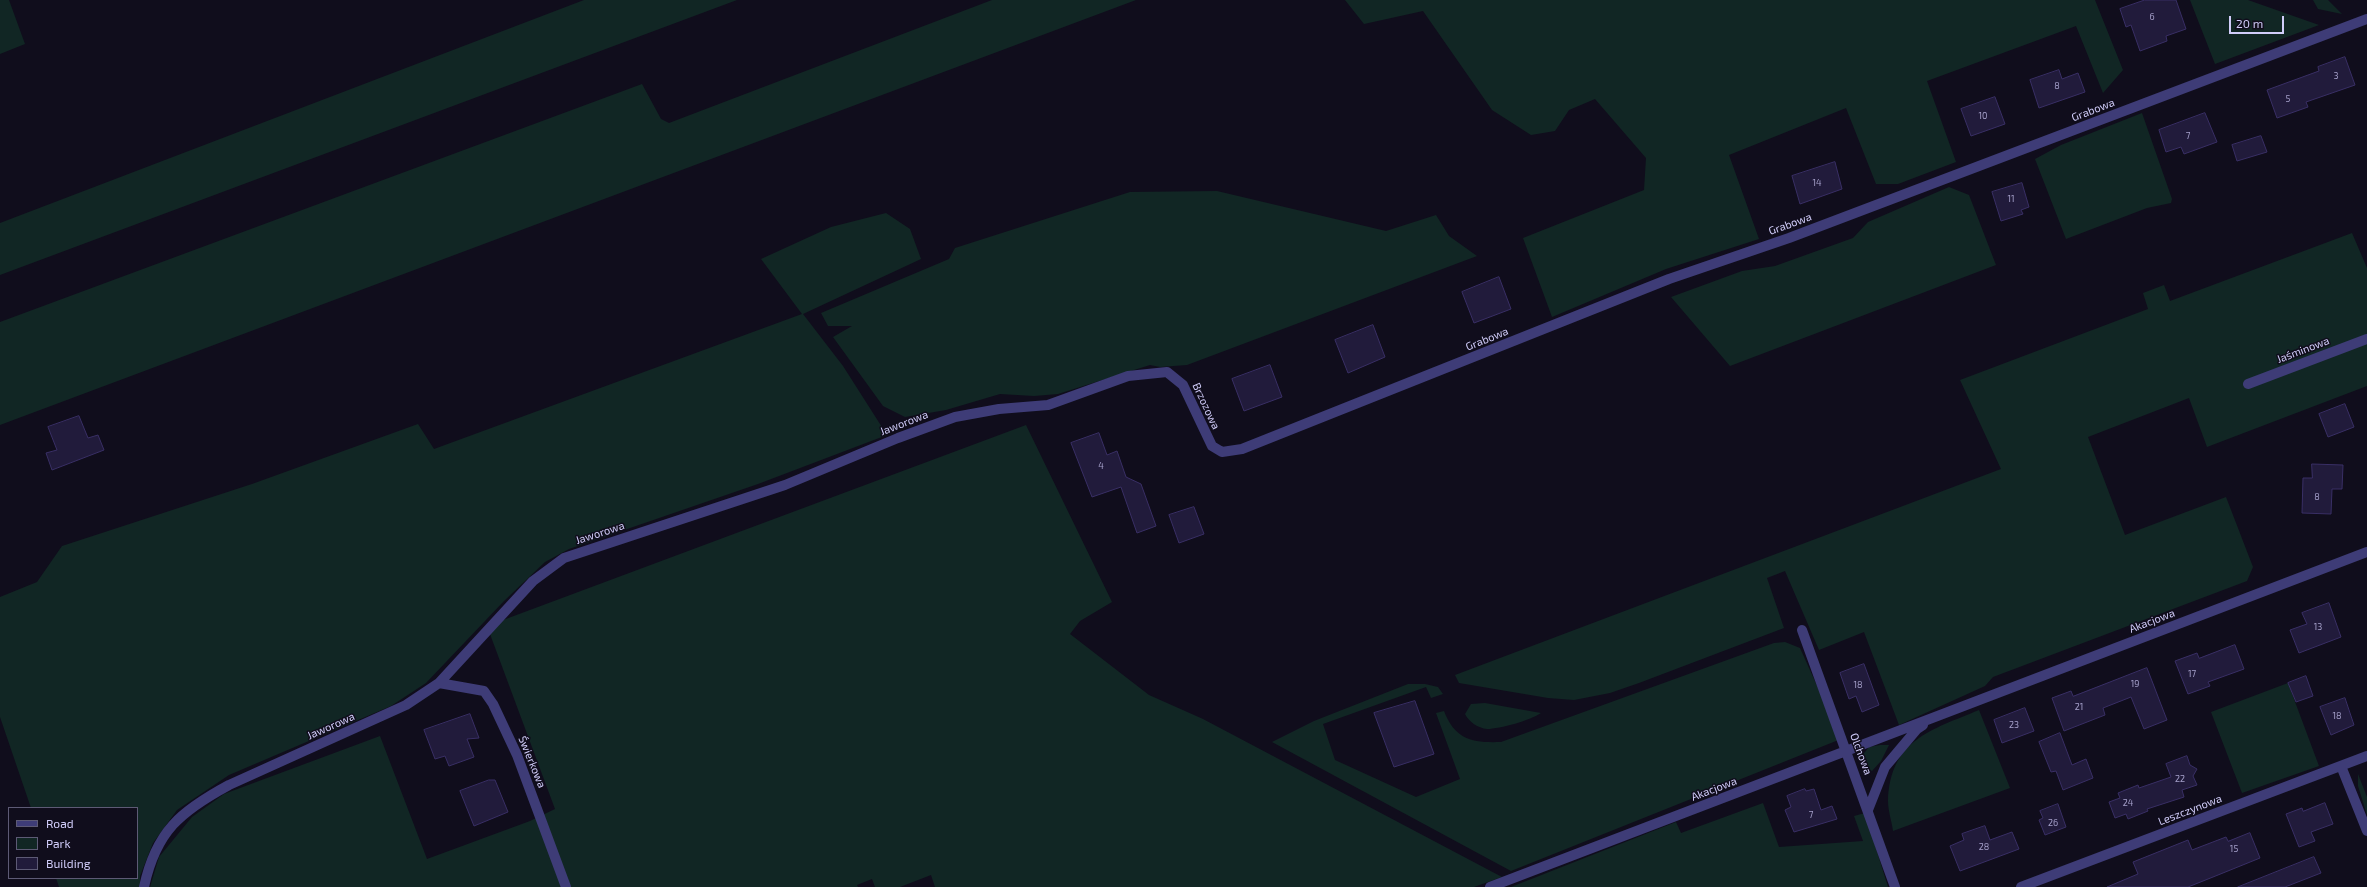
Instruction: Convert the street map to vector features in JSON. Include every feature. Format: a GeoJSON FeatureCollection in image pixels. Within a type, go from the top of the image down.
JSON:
{"type":"FeatureCollection","features":[{"type":"Feature","properties":{"kind":"street","name":"Grabowa"},"geometry":{"type":"LineString","coordinates":[[1222,452],[1242,449],[1669,279],[1789,238],[2367,19]]}},
{"type":"Feature","properties":{"kind":"street","name":"Jaśminowa"},"geometry":{"type":"LineString","coordinates":[[2248,384],[2367,339]]}},
{"type":"Feature","properties":{"kind":"street","name":"Brzozowa"},"geometry":{"type":"LineString","coordinates":[[1167,372],[1183,384],[1212,446],[1222,452]]}},
{"type":"Feature","properties":{"kind":"street","name":"Jaworowa"},"geometry":{"type":"LineString","coordinates":[[144,887],[148,865],[155,848],[167,830],[204,799],[229,785],[406,705],[439,683],[533,581],[564,558],[785,485],[898,438],[955,417],[999,409],[1048,405],[1128,376],[1167,372]]}},
{"type":"Feature","properties":{"kind":"street","name":"Akacjowa"},"geometry":{"type":"LineString","coordinates":[[1490,887],[2367,552]]}},
{"type":"Feature","properties":{"kind":"street","name":"Olchowa"},"geometry":{"type":"LineString","coordinates":[[1802,630],[1895,887]]}},
{"type":"Feature","properties":{"kind":"street","name":"Świerkowa"},"geometry":{"type":"LineString","coordinates":[[439,683],[484,691],[494,704],[517,755],[566,887]]}},
{"type":"Feature","properties":{"kind":"street","name":"Akacjowa"},"geometry":{"type":"LineString","coordinates":[[1868,810],[1885,767],[1900,748],[1917,729],[1946,712]]}},
{"type":"Feature","properties":{"kind":"street","name":"Leszczynowa"},"geometry":{"type":"LineString","coordinates":[[2021,887],[2367,756]]}},
{"type":"Feature","properties":{"kind":"street"},"geometry":{"type":"LineString","coordinates":[[2341,766],[2367,831]]}},
{"type":"Feature","properties":{"kind":"green space"},"geometry":{"type":"Polygon","coordinates":[[[0,0],[9,0],[25,44],[0,54],[0,0]]]}},
{"type":"Feature","properties":{"kind":"green space"},"geometry":{"type":"Polygon","coordinates":[[[584,0],[737,0],[0,275],[0,223],[584,0]]]}},
{"type":"Feature","properties":{"kind":"green space"},"geometry":{"type":"Polygon","coordinates":[[[992,0],[1136,0],[0,425],[0,322],[642,84],[661,119],[669,123],[992,0]]]}},
{"type":"Feature","properties":{"kind":"green space"},"geometry":{"type":"Polygon","coordinates":[[[1345,0],[2095,0],[2123,70],[2103,93],[2076,26],[1927,81],[1956,162],[1898,184],[1876,184],[1846,108],[1729,155],[1759,239],[1666,269],[1552,317],[1523,238],[1644,190],[1646,158],[1595,99],[1569,110],[1555,131],[1531,135],[1492,110],[1423,11],[1364,24],[1345,0]]]}},
{"type":"Feature","properties":{"kind":"green space"},"geometry":{"type":"Polygon","coordinates":[[[2190,0],[2248,0],[2319,25],[2215,64],[2190,0]]]}},
{"type":"Feature","properties":{"kind":"green space"},"geometry":{"type":"Polygon","coordinates":[[[2313,0],[2328,0],[2342,14],[2318,9],[2313,0]]]}},
{"type":"Feature","properties":{"kind":"green space"},"geometry":{"type":"Polygon","coordinates":[[[2142,113],[2172,199],[2171,203],[2147,208],[2066,239],[2035,159],[2061,145],[2142,113]]]}},
{"type":"Feature","properties":{"kind":"green space"},"geometry":{"type":"Polygon","coordinates":[[[1949,187],[1969,195],[1996,265],[1730,366],[1671,297],[1742,271],[1775,266],[1853,238],[1868,222],[1949,187]]]}},
{"type":"Feature","properties":{"kind":"green space"},"geometry":{"type":"Polygon","coordinates":[[[1217,191],[1386,231],[1436,215],[1449,236],[1477,256],[1187,365],[1160,367],[1150,365],[1058,394],[1034,396],[1000,394],[946,410],[905,417],[883,406],[833,337],[852,326],[828,326],[821,313],[949,259],[955,248],[1130,192],[1217,191]]]}},
{"type":"Feature","properties":{"kind":"green space"},"geometry":{"type":"Polygon","coordinates":[[[886,213],[910,229],[921,259],[803,314],[843,366],[887,435],[758,484],[569,549],[545,562],[504,601],[426,683],[391,706],[229,775],[177,810],[153,843],[140,876],[140,887],[59,887],[56,879],[138,879],[138,807],[31,807],[0,717],[0,597],[37,582],[62,546],[252,484],[418,424],[434,449],[802,314],[761,259],[831,227],[886,213]]]}},
{"type":"Feature","properties":{"kind":"green space"},"geometry":{"type":"Polygon","coordinates":[[[2352,233],[2367,268],[2367,386],[2207,447],[2189,398],[2088,437],[2125,535],[2226,497],[2253,567],[2247,581],[1993,677],[1985,686],[1899,725],[1864,632],[1819,650],[1785,571],[1767,578],[1784,628],[1610,693],[1574,700],[1548,698],[1459,683],[1455,675],[2001,469],[1960,380],[2148,309],[2143,293],[2164,285],[2170,301],[2352,233]]]}},
{"type":"Feature","properties":{"kind":"green space"},"geometry":{"type":"Polygon","coordinates":[[[1026,425],[1112,602],[1080,621],[1070,634],[1149,695],[1203,719],[1502,877],[1474,887],[935,887],[931,875],[900,887],[875,887],[872,879],[857,885],[858,887],[150,887],[159,857],[192,817],[224,794],[380,736],[427,859],[530,821],[555,809],[487,626],[1026,425]]]}},
{"type":"Feature","properties":{"kind":"green space"},"geometry":{"type":"Polygon","coordinates":[[[1785,642],[1800,648],[1841,739],[1511,871],[1272,742],[1314,721],[1408,684],[1425,684],[1438,687],[1443,694],[1431,698],[1426,687],[1323,724],[1335,760],[1416,797],[1460,779],[1436,713],[1444,711],[1448,721],[1459,734],[1466,738],[1482,742],[1501,742],[1774,643],[1785,642]]]}},
{"type":"Feature","properties":{"kind":"green space"},"geometry":{"type":"Polygon","coordinates":[[[2288,683],[2319,766],[2242,793],[2211,712],[2288,683]]]}},
{"type":"Feature","properties":{"kind":"green space"},"geometry":{"type":"Polygon","coordinates":[[[1485,703],[1541,713],[1515,724],[1487,729],[1474,724],[1465,714],[1471,704],[1485,703]]]}},
{"type":"Feature","properties":{"kind":"green space"},"geometry":{"type":"Polygon","coordinates":[[[1979,710],[2010,788],[1893,831],[1888,805],[1891,780],[1896,764],[1905,751],[1916,740],[1930,731],[1979,710]]]}},
{"type":"Feature","properties":{"kind":"green space"},"geometry":{"type":"Polygon","coordinates":[[[1889,745],[1881,761],[1872,771],[1867,768],[1861,757],[1869,747],[1889,745]]]}},
{"type":"Feature","properties":{"kind":"green space"},"geometry":{"type":"Polygon","coordinates":[[[2358,774],[2367,797],[2367,815],[2358,786],[2358,774]]]}},
{"type":"Feature","properties":{"kind":"green space"},"geometry":{"type":"Polygon","coordinates":[[[1763,803],[1779,847],[1863,841],[1854,816],[1865,813],[1888,887],[1511,887],[1676,822],[1681,833],[1763,803]]]}},
{"type":"Feature","properties":{"kind":"building"},"geometry":{"type":"Polygon","coordinates":[[[2145,0],[2176,0],[2186,29],[2166,36],[2167,41],[2140,51],[2131,25],[2126,27],[2120,9],[2145,0]]]}},
{"type":"Feature","properties":{"kind":"building"},"geometry":{"type":"Polygon","coordinates":[[[2345,57],[2355,85],[2306,102],[2308,107],[2277,118],[2267,90],[2319,71],[2318,67],[2345,57]]]}},
{"type":"Feature","properties":{"kind":"building"},"geometry":{"type":"Polygon","coordinates":[[[2059,70],[2062,79],[2078,73],[2085,92],[2039,108],[2030,80],[2059,70]]]}},
{"type":"Feature","properties":{"kind":"building"},"geometry":{"type":"Polygon","coordinates":[[[1995,97],[2005,124],[1971,136],[1961,109],[1995,97]]]}},
{"type":"Feature","properties":{"kind":"building"},"geometry":{"type":"Polygon","coordinates":[[[2205,113],[2217,142],[2184,154],[2181,147],[2166,152],[2159,130],[2205,113]]]}},
{"type":"Feature","properties":{"kind":"building"},"geometry":{"type":"Polygon","coordinates":[[[2261,136],[2267,152],[2237,161],[2232,145],[2261,136]]]}},
{"type":"Feature","properties":{"kind":"building"},"geometry":{"type":"Polygon","coordinates":[[[1835,162],[1842,189],[1800,204],[1792,176],[1835,162]]]}},
{"type":"Feature","properties":{"kind":"building"},"geometry":{"type":"Polygon","coordinates":[[[2022,183],[2029,207],[2021,210],[2023,214],[2001,221],[1992,192],[2022,183]]]}},
{"type":"Feature","properties":{"kind":"building"},"geometry":{"type":"Polygon","coordinates":[[[1499,277],[1511,309],[1474,323],[1462,292],[1499,277]]]}},
{"type":"Feature","properties":{"kind":"building"},"geometry":{"type":"Polygon","coordinates":[[[1373,325],[1385,357],[1348,373],[1335,340],[1373,325]]]}},
{"type":"Feature","properties":{"kind":"building"},"geometry":{"type":"Polygon","coordinates":[[[1270,365],[1282,397],[1244,411],[1232,379],[1270,365]]]}},
{"type":"Feature","properties":{"kind":"building"},"geometry":{"type":"Polygon","coordinates":[[[2345,404],[2354,427],[2328,437],[2319,414],[2345,404]]]}},
{"type":"Feature","properties":{"kind":"building"},"geometry":{"type":"Polygon","coordinates":[[[79,416],[88,438],[98,435],[104,450],[52,470],[46,453],[57,450],[48,427],[79,416]]]}},
{"type":"Feature","properties":{"kind":"building"},"geometry":{"type":"Polygon","coordinates":[[[1099,433],[1107,455],[1117,451],[1126,477],[1141,484],[1156,526],[1137,533],[1121,487],[1092,497],[1071,443],[1099,433]]]}},
{"type":"Feature","properties":{"kind":"building"},"geometry":{"type":"Polygon","coordinates":[[[2312,464],[2343,465],[2342,489],[2332,489],[2331,514],[2302,513],[2303,478],[2312,478],[2312,464]]]}},
{"type":"Feature","properties":{"kind":"building"},"geometry":{"type":"Polygon","coordinates":[[[1194,507],[1204,534],[1179,543],[1169,515],[1194,507]]]}},
{"type":"Feature","properties":{"kind":"building"},"geometry":{"type":"Polygon","coordinates":[[[2329,603],[2341,637],[2299,653],[2290,630],[2307,624],[2302,613],[2329,603]]]}},
{"type":"Feature","properties":{"kind":"building"},"geometry":{"type":"Polygon","coordinates":[[[2235,645],[2244,669],[2208,682],[2210,686],[2188,694],[2175,661],[2197,653],[2199,658],[2235,645]]]}},
{"type":"Feature","properties":{"kind":"building"},"geometry":{"type":"Polygon","coordinates":[[[1864,664],[1879,705],[1862,712],[1856,696],[1849,699],[1840,673],[1864,664]]]}},
{"type":"Feature","properties":{"kind":"building"},"geometry":{"type":"Polygon","coordinates":[[[2147,668],[2167,720],[2144,729],[2131,697],[2103,708],[2105,715],[2064,731],[2052,698],[2071,691],[2073,696],[2147,668]]]}},
{"type":"Feature","properties":{"kind":"building"},"geometry":{"type":"Polygon","coordinates":[[[2306,676],[2313,696],[2296,702],[2288,683],[2306,676]]]}},
{"type":"Feature","properties":{"kind":"building"},"geometry":{"type":"Polygon","coordinates":[[[2345,698],[2354,725],[2331,735],[2320,707],[2345,698]]]}},
{"type":"Feature","properties":{"kind":"building"},"geometry":{"type":"Polygon","coordinates":[[[1415,701],[1434,754],[1394,767],[1374,713],[1415,701]]]}},
{"type":"Feature","properties":{"kind":"building"},"geometry":{"type":"Polygon","coordinates":[[[2025,708],[2034,731],[2002,743],[1994,720],[2025,708]]]}},
{"type":"Feature","properties":{"kind":"building"},"geometry":{"type":"Polygon","coordinates":[[[470,714],[479,738],[467,739],[474,757],[449,766],[445,756],[435,759],[424,730],[470,714]]]}},
{"type":"Feature","properties":{"kind":"building"},"geometry":{"type":"Polygon","coordinates":[[[2060,733],[2072,765],[2086,759],[2093,778],[2063,790],[2056,771],[2051,772],[2039,742],[2060,733]]]}},
{"type":"Feature","properties":{"kind":"building"},"geometry":{"type":"Polygon","coordinates":[[[2187,756],[2190,765],[2197,769],[2193,776],[2197,785],[2182,790],[2184,797],[2147,809],[2148,811],[2128,819],[2126,814],[2115,818],[2109,802],[2120,798],[2118,793],[2138,785],[2139,788],[2171,777],[2166,764],[2187,756]]]}},
{"type":"Feature","properties":{"kind":"building"},"geometry":{"type":"Polygon","coordinates":[[[489,780],[495,780],[508,812],[474,826],[460,791],[489,780]]]}},
{"type":"Feature","properties":{"kind":"building"},"geometry":{"type":"Polygon","coordinates":[[[1805,789],[1806,791],[1814,789],[1821,810],[1832,806],[1837,819],[1794,832],[1785,810],[1791,807],[1787,796],[1805,789]]]}},
{"type":"Feature","properties":{"kind":"building"},"geometry":{"type":"Polygon","coordinates":[[[2325,803],[2333,824],[2311,832],[2315,841],[2299,847],[2286,814],[2302,808],[2303,811],[2325,803]]]}},
{"type":"Feature","properties":{"kind":"building"},"geometry":{"type":"Polygon","coordinates":[[[2058,804],[2066,827],[2045,835],[2039,820],[2043,818],[2040,811],[2058,804]]]}},
{"type":"Feature","properties":{"kind":"building"},"geometry":{"type":"Polygon","coordinates":[[[1985,826],[1990,840],[2012,832],[2019,849],[1960,871],[1950,846],[1964,840],[1962,834],[1985,826]]]}},
{"type":"Feature","properties":{"kind":"building"},"geometry":{"type":"Polygon","coordinates":[[[2250,833],[2260,858],[2188,887],[2107,887],[2138,874],[2133,862],[2188,840],[2192,850],[2226,837],[2228,841],[2250,833]]]}},
{"type":"Feature","properties":{"kind":"building"},"geometry":{"type":"Polygon","coordinates":[[[2314,857],[2321,873],[2285,887],[2238,887],[2314,857]]]}}]}
